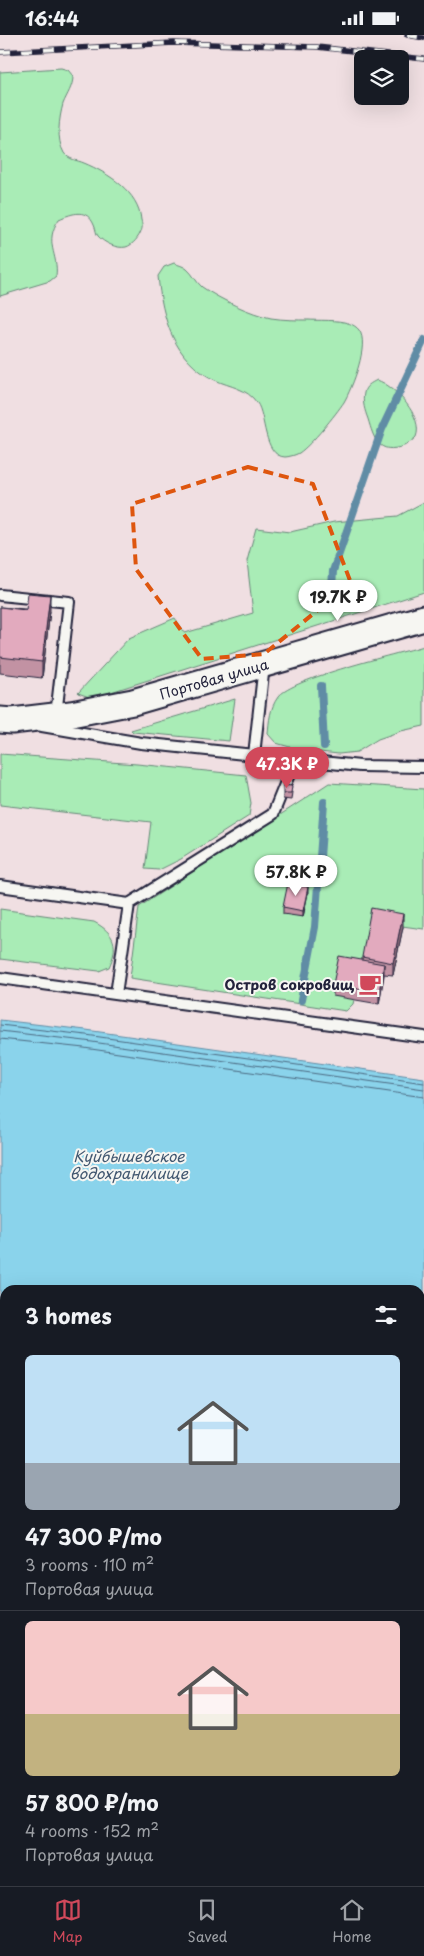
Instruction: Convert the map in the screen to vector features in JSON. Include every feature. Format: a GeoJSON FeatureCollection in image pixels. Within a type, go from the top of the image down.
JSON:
{"type":"FeatureCollection","features":[{"type":"Feature","properties":{"kind":"street","name":"Портовая улица"},"geometry":{"type":"LineString","coordinates":[[6,721],[56,716],[133,702],[424,618]]}},
{"type":"Feature","properties":{"kind":"lane"},"geometry":{"type":"LineString","coordinates":[[0,595],[69,603],[56,716]]}},
{"type":"Feature","properties":{"kind":"lane"},"geometry":{"type":"LineString","coordinates":[[254,755],[264,665]]}},
{"type":"Feature","properties":{"kind":"lane"},"geometry":{"type":"LineString","coordinates":[[6,721],[141,743],[360,766],[424,767]]}},
{"type":"Feature","properties":{"kind":"lane"},"geometry":{"type":"LineString","coordinates":[[0,887],[130,905],[273,814],[288,777],[292,758]]}},
{"type":"Feature","properties":{"kind":"lane"},"geometry":{"type":"LineString","coordinates":[[116,994],[130,905]]}},
{"type":"Feature","properties":{"kind":"lane"},"geometry":{"type":"LineString","coordinates":[[0,978],[424,1037]]}},
{"type":"Feature","properties":{"kind":"highlighted area"},"geometry":{"type":"Polygon","coordinates":[[[248,467],[313,484],[351,583],[264,654],[202,659],[136,569],[132,504],[248,467]]]}},
{"type":"Feature","properties":{"kind":"green space"},"geometry":{"type":"Polygon","coordinates":[[[61,68],[68,70],[73,76],[59,122],[60,142],[64,153],[103,172],[121,185],[135,201],[139,210],[142,228],[131,245],[119,247],[101,239],[97,235],[91,220],[84,214],[69,215],[59,219],[52,235],[56,276],[50,281],[0,296],[0,72],[61,68]]]}},
{"type":"Feature","properties":{"kind":"green space"},"geometry":{"type":"Polygon","coordinates":[[[174,263],[186,268],[200,285],[209,292],[254,313],[271,318],[343,322],[355,326],[359,330],[362,337],[362,345],[359,366],[344,402],[323,429],[299,453],[286,457],[278,455],[269,443],[260,409],[253,398],[243,391],[215,380],[201,372],[189,362],[180,350],[167,322],[158,276],[164,267],[174,263]]]}},
{"type":"Feature","properties":{"kind":"green space"},"geometry":{"type":"Polygon","coordinates":[[[377,380],[399,395],[412,412],[416,421],[416,437],[404,446],[395,448],[383,447],[372,433],[363,396],[367,387],[377,380]]]}},
{"type":"Feature","properties":{"kind":"green space"},"geometry":{"type":"Polygon","coordinates":[[[424,502],[424,592],[92,698],[78,693],[129,638],[175,618],[185,633],[253,613],[247,561],[256,528],[290,532],[334,522],[398,516],[424,502]]]}},
{"type":"Feature","properties":{"kind":"green space"},"geometry":{"type":"Polygon","coordinates":[[[424,646],[424,726],[378,739],[357,752],[339,754],[300,750],[276,743],[268,734],[269,719],[273,706],[278,697],[287,690],[323,675],[424,646]]]}},
{"type":"Feature","properties":{"kind":"green space"},"geometry":{"type":"Polygon","coordinates":[[[235,699],[229,741],[133,732],[131,730],[235,699]]]}},
{"type":"Feature","properties":{"kind":"green space"},"geometry":{"type":"Polygon","coordinates":[[[0,754],[137,764],[246,775],[251,803],[249,816],[181,859],[159,870],[145,869],[151,822],[0,805],[0,754]]]}},
{"type":"Feature","properties":{"kind":"green space"},"geometry":{"type":"Polygon","coordinates":[[[329,783],[424,789],[424,929],[373,922],[353,1004],[346,1011],[130,978],[139,907],[329,783]]]}},
{"type":"Feature","properties":{"kind":"green space"},"geometry":{"type":"Polygon","coordinates":[[[0,909],[94,922],[107,931],[113,941],[114,953],[109,967],[99,971],[0,959],[0,909]]]}},
{"type":"Feature","properties":{"kind":"water","name":"Куйбышевское водохранилище"},"geometry":{"type":"Polygon","coordinates":[[[0,1020],[86,1030],[424,1078],[424,1285],[0,1285],[0,1020]]]}},
{"type":"Feature","properties":{"kind":"building"},"geometry":{"type":"Polygon","coordinates":[[[28,593],[50,595],[42,662],[0,657],[0,607],[26,610],[28,593]]]}},
{"type":"Feature","properties":{"kind":"building"},"geometry":{"type":"Polygon","coordinates":[[[283,785],[292,786],[291,793],[283,793],[283,785]]]}},
{"type":"Feature","properties":{"kind":"building"},"geometry":{"type":"Polygon","coordinates":[[[288,883],[308,887],[303,911],[283,907],[288,883]]]}},
{"type":"Feature","properties":{"kind":"building"},"geometry":{"type":"Polygon","coordinates":[[[371,908],[403,914],[393,963],[362,957],[371,908]]]}},
{"type":"Feature","properties":{"kind":"building"},"geometry":{"type":"Polygon","coordinates":[[[339,956],[384,964],[379,992],[333,984],[339,956]]]}},
{"type":"Feature","properties":{"kind":"waterway"},"geometry":{"type":"LineString","coordinates":[[331,605],[333,571],[382,429],[424,340]]}},
{"type":"Feature","properties":{"kind":"waterway"},"geometry":{"type":"LineString","coordinates":[[321,686],[324,746]]}},
{"type":"Feature","properties":{"kind":"waterway"},"geometry":{"type":"LineString","coordinates":[[301,1000],[315,927],[324,802]]}},
{"type":"Feature","properties":{"kind":"railway"},"geometry":{"type":"LineString","coordinates":[[407,35],[424,38]]}},
{"type":"Feature","properties":{"kind":"railway"},"geometry":{"type":"LineString","coordinates":[[0,52],[174,43],[317,47],[424,59]]}},
{"type":"Feature","properties":{"kind":"place","name":"Остров сокровищ"},"geometry":{"type":"Point","coordinates":[370,984]}}]}
